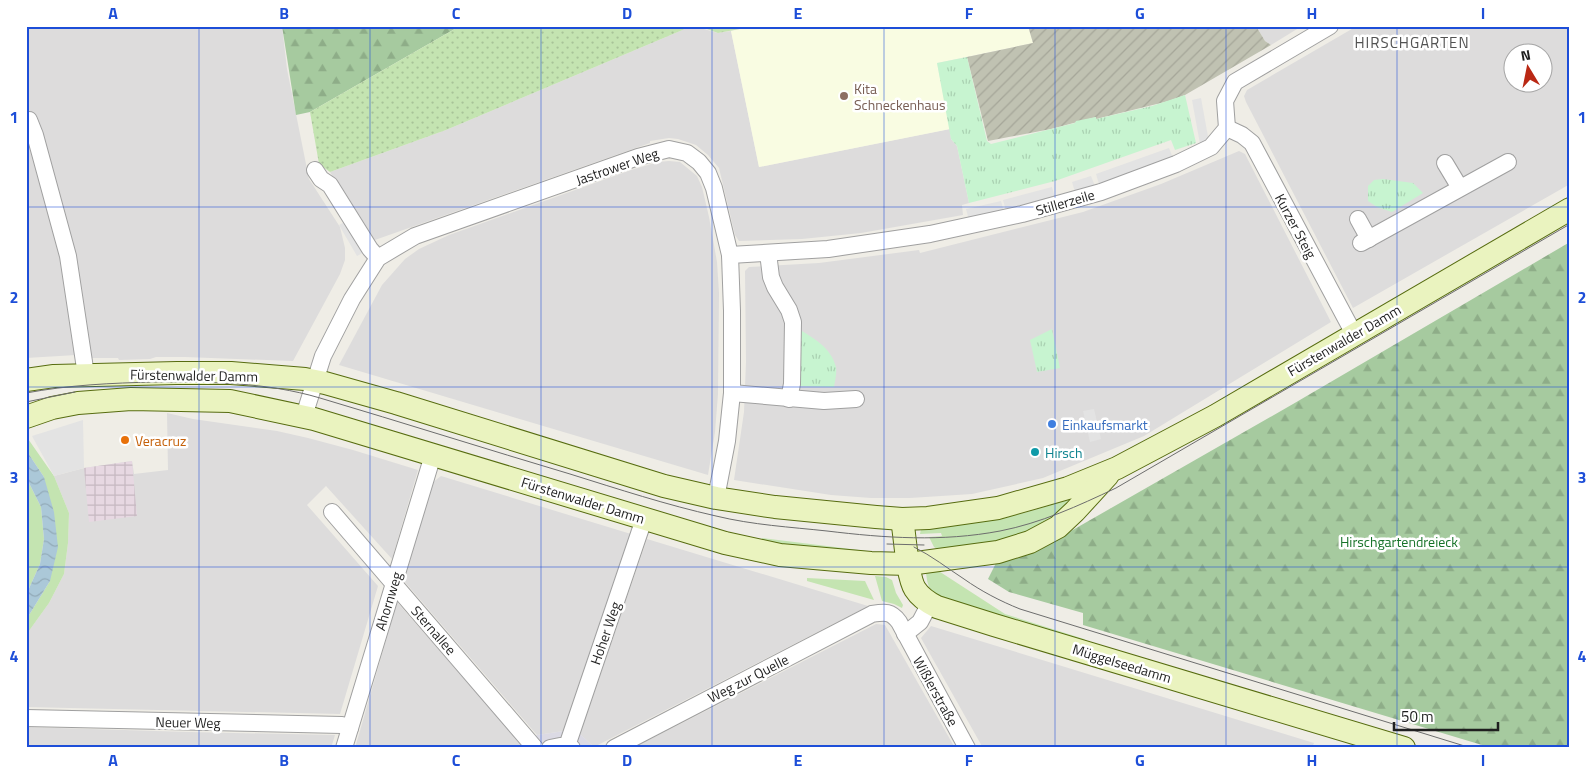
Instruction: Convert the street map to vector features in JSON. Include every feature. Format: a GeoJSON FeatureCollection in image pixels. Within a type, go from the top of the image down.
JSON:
{"type":"FeatureCollection","features":[{"type":"Feature","properties":{"kind":"main road","name":"Fürstenwalder Damm"},"geometry":{"type":"LineString","coordinates":[[26,380],[86,375],[231,373],[315,381],[396,403],[664,486],[716,498],[775,507],[902,519],[945,516],[998,508],[1068,488],[1117,468],[1215,416],[1570,209]]}},
{"type":"Feature","properties":{"kind":"main road","name":"Fürstenwalder Damm"},"geometry":{"type":"LineString","coordinates":[[26,418],[52,408],[78,403],[131,398],[230,401],[304,416],[725,543],[780,555],[871,563],[909,564],[998,552],[1040,537],[1069,517],[1107,475],[1117,468]]}},
{"type":"Feature","properties":{"kind":"main road","name":"Müggelseedamm"},"geometry":{"type":"LineString","coordinates":[[902,519],[912,582],[915,589],[930,604],[994,626],[1404,748]]}},
{"type":"Feature","properties":{"kind":"street"},"geometry":{"type":"LineString","coordinates":[[1227,128],[1225,101],[1235,82],[1330,26]]}},
{"type":"Feature","properties":{"kind":"street"},"geometry":{"type":"LineString","coordinates":[[26,120],[29,120],[35,135],[68,256],[86,375]]}},
{"type":"Feature","properties":{"kind":"street","name":"Stillerzeile"},"geometry":{"type":"LineString","coordinates":[[730,255],[828,249],[940,232],[1022,214],[1101,192],[1176,164],[1211,148],[1227,128]]}},
{"type":"Feature","properties":{"kind":"street","name":"Kurzer Steig"},"geometry":{"type":"LineString","coordinates":[[1227,128],[1242,135],[1252,143],[1354,334]]}},
{"type":"Feature","properties":{"kind":"street","name":"Jastrower Weg"},"geometry":{"type":"LineString","coordinates":[[304,416],[320,363],[343,315],[378,258],[415,236],[638,157],[669,149],[687,153],[699,162],[708,173],[714,188],[730,255],[732,393],[727,441],[716,498]]}},
{"type":"Feature","properties":{"kind":"street"},"geometry":{"type":"LineString","coordinates":[[1358,219],[1365,241],[1508,162]]}},
{"type":"Feature","properties":{"kind":"street"},"geometry":{"type":"LineString","coordinates":[[1445,163],[1460,188]]}},
{"type":"Feature","properties":{"kind":"street"},"geometry":{"type":"LineString","coordinates":[[315,170],[321,179],[330,185],[370,249],[378,258]]}},
{"type":"Feature","properties":{"kind":"street"},"geometry":{"type":"LineString","coordinates":[[768,253],[771,277],[789,310],[793,322],[792,384],[789,399]]}},
{"type":"Feature","properties":{"kind":"street"},"geometry":{"type":"LineString","coordinates":[[732,393],[824,402],[856,399]]}},
{"type":"Feature","properties":{"kind":"street","name":"Ahornweg"},"geometry":{"type":"LineString","coordinates":[[344,748],[433,455]]}},
{"type":"Feature","properties":{"kind":"street","name":"Sternallee"},"geometry":{"type":"LineString","coordinates":[[332,512],[535,748]]}},
{"type":"Feature","properties":{"kind":"street","name":"Hoher Weg"},"geometry":{"type":"LineString","coordinates":[[569,747],[644,519]]}},
{"type":"Feature","properties":{"kind":"street"},"geometry":{"type":"LineString","coordinates":[[904,634],[920,622],[930,604]]}},
{"type":"Feature","properties":{"kind":"street","name":"Wißlerstraße"},"geometry":{"type":"LineString","coordinates":[[884,612],[890,612],[894,615],[967,748]]}},
{"type":"Feature","properties":{"kind":"street","name":"Weg zur Quelle"},"geometry":{"type":"LineString","coordinates":[[614,748],[872,614],[884,612]]}},
{"type":"Feature","properties":{"kind":"street","name":"Neuer Weg"},"geometry":{"type":"LineString","coordinates":[[26,718],[342,725],[350,728]]}},
{"type":"Feature","properties":{"kind":"street"},"geometry":{"type":"LineString","coordinates":[[550,748],[569,747]]}},
{"type":"Feature","properties":{"kind":"shaded area"},"geometry":{"type":"Polygon","coordinates":[[[26,26],[282,26],[287,69],[309,179],[340,227],[345,248],[345,260],[340,274],[293,361],[185,357],[119,360],[118,358],[90,358],[76,355],[26,358],[26,26]]]}},
{"type":"Feature","properties":{"kind":"shaded area"},"geometry":{"type":"Polygon","coordinates":[[[692,26],[703,26],[704,29],[718,33],[731,31],[759,167],[950,129],[951,139],[957,146],[969,203],[962,205],[963,215],[861,233],[802,239],[739,241],[735,235],[719,168],[696,145],[669,138],[650,141],[650,143],[372,241],[330,172],[446,130],[692,26]]]}},
{"type":"Feature","properties":{"kind":"shaded area","name":"Kita Schneckenhaus"},"geometry":{"type":"Polygon","coordinates":[[[756,26],[1028,26],[1033,43],[937,63],[950,129],[759,167],[731,31],[756,26]]]}},
{"type":"Feature","properties":{"kind":"shaded area"},"geometry":{"type":"Polygon","coordinates":[[[1028,26],[1256,26],[1265,41],[1271,45],[1185,95],[1169,101],[1051,129],[988,141],[967,57],[1033,43],[1028,26]]]}},
{"type":"Feature","properties":{"kind":"shaded area"},"geometry":{"type":"Polygon","coordinates":[[[1256,26],[1302,26],[1271,45],[1265,41],[1256,26]]]}},
{"type":"Feature","properties":{"kind":"shaded area"},"geometry":{"type":"Polygon","coordinates":[[[1357,26],[1570,26],[1570,184],[1353,308],[1244,96],[1247,90],[1357,26]]]}},
{"type":"Feature","properties":{"kind":"shaded area"},"geometry":{"type":"Polygon","coordinates":[[[1201,98],[1209,142],[1200,144],[1192,100],[1201,98]]]}},
{"type":"Feature","properties":{"kind":"shaded area"},"geometry":{"type":"Polygon","coordinates":[[[1169,148],[1173,158],[1099,184],[1096,174],[1169,148]]]}},
{"type":"Feature","properties":{"kind":"shaded area"},"geometry":{"type":"Polygon","coordinates":[[[1239,151],[1245,154],[1331,322],[1144,436],[1043,478],[972,494],[910,498],[831,495],[734,480],[744,412],[746,362],[745,271],[749,267],[819,263],[919,250],[920,253],[1083,212],[1161,184],[1239,151]]]}},
{"type":"Feature","properties":{"kind":"shaded area"},"geometry":{"type":"Polygon","coordinates":[[[658,162],[680,162],[697,176],[702,187],[709,217],[717,262],[719,293],[718,394],[715,432],[708,475],[339,365],[382,285],[405,259],[419,249],[449,235],[631,170],[658,162]]]}},
{"type":"Feature","properties":{"kind":"shaded area"},"geometry":{"type":"Polygon","coordinates":[[[1091,176],[1095,186],[1075,192],[1072,182],[1091,176]]]}},
{"type":"Feature","properties":{"kind":"shaded area"},"geometry":{"type":"Polygon","coordinates":[[[1052,187],[1055,198],[1006,211],[1003,200],[1052,187]]]}},
{"type":"Feature","properties":{"kind":"shaded area"},"geometry":{"type":"Polygon","coordinates":[[[1001,201],[1004,212],[969,220],[966,209],[1001,201]]]}},
{"type":"Feature","properties":{"kind":"shaded area"},"geometry":{"type":"Polygon","coordinates":[[[348,220],[366,251],[357,256],[339,225],[348,220]]]}},
{"type":"Feature","properties":{"kind":"shaded area"},"geometry":{"type":"Polygon","coordinates":[[[1094,409],[1101,439],[1090,442],[1083,411],[1094,409]]]}},
{"type":"Feature","properties":{"kind":"shaded area"},"geometry":{"type":"Polygon","coordinates":[[[167,413],[308,438],[418,470],[392,559],[326,486],[307,505],[378,586],[340,714],[26,707],[26,635],[49,603],[64,574],[68,543],[69,513],[54,476],[84,468],[132,461],[134,474],[168,470],[167,413]]]}},
{"type":"Feature","properties":{"kind":"shaded area"},"geometry":{"type":"Polygon","coordinates":[[[83,420],[84,468],[54,476],[32,436],[83,420]]]}},
{"type":"Feature","properties":{"kind":"shaded area"},"geometry":{"type":"Polygon","coordinates":[[[132,461],[137,516],[89,522],[84,468],[132,461]]]}},
{"type":"Feature","properties":{"kind":"shaded area"},"geometry":{"type":"Polygon","coordinates":[[[441,476],[631,534],[564,731],[537,735],[404,581],[432,483],[441,476]]]}},
{"type":"Feature","properties":{"kind":"shaded area"},"geometry":{"type":"Polygon","coordinates":[[[647,539],[868,606],[594,747],[580,734],[647,539]]]}},
{"type":"Feature","properties":{"kind":"shaded area"},"geometry":{"type":"Polygon","coordinates":[[[397,602],[523,746],[522,748],[355,748],[397,602]]]}},
{"type":"Feature","properties":{"kind":"shaded area"},"geometry":{"type":"Polygon","coordinates":[[[876,624],[885,625],[955,748],[633,748],[876,624]]]}},
{"type":"Feature","properties":{"kind":"shaded area"},"geometry":{"type":"Polygon","coordinates":[[[931,626],[1314,743],[1312,748],[983,748],[921,638],[931,626]]]}},
{"type":"Feature","properties":{"kind":"shaded area"},"geometry":{"type":"Polygon","coordinates":[[[26,727],[335,735],[331,748],[26,748],[26,727]]]}},
{"type":"Feature","properties":{"kind":"shaded area"},"geometry":{"type":"Polygon","coordinates":[[[564,731],[580,734],[595,748],[522,748],[537,735],[564,731]]]}},
{"type":"Feature","properties":{"kind":"green space"},"geometry":{"type":"Polygon","coordinates":[[[282,26],[460,26],[310,112],[296,115],[282,26]]]}},
{"type":"Feature","properties":{"kind":"green space"},"geometry":{"type":"Polygon","coordinates":[[[460,26],[692,26],[446,130],[330,172],[319,164],[310,112],[460,26]]]}},
{"type":"Feature","properties":{"kind":"green space"},"geometry":{"type":"Polygon","coordinates":[[[703,26],[756,26],[718,33],[703,26]]]}},
{"type":"Feature","properties":{"kind":"green space"},"geometry":{"type":"Polygon","coordinates":[[[967,57],[987,141],[991,144],[1075,123],[1076,121],[1096,117],[1096,119],[1152,106],[1185,95],[1196,143],[1175,150],[1171,140],[1055,181],[969,203],[957,146],[951,139],[937,63],[967,57]]]}},
{"type":"Feature","properties":{"kind":"green space"},"geometry":{"type":"Polygon","coordinates":[[[1383,179],[1413,183],[1423,193],[1392,212],[1377,207],[1368,201],[1368,186],[1374,180],[1383,179]]]}},
{"type":"Feature","properties":{"kind":"green space","name":"Hirschgartendreieck"},"geometry":{"type":"Polygon","coordinates":[[[1570,242],[1570,748],[1492,748],[1083,625],[1083,613],[1009,592],[988,579],[996,563],[1057,539],[1570,242]]]}},
{"type":"Feature","properties":{"kind":"green space"},"geometry":{"type":"Polygon","coordinates":[[[797,328],[821,344],[834,360],[836,374],[834,387],[796,386],[797,328]]]}},
{"type":"Feature","properties":{"kind":"green space"},"geometry":{"type":"Polygon","coordinates":[[[1052,329],[1060,368],[1037,372],[1030,340],[1052,329]]]}},
{"type":"Feature","properties":{"kind":"green space"},"geometry":{"type":"Polygon","coordinates":[[[26,436],[54,476],[69,513],[64,574],[49,603],[26,635],[26,620],[50,581],[44,477],[26,450],[26,436]]]}},
{"type":"Feature","properties":{"kind":"green space"},"geometry":{"type":"Polygon","coordinates":[[[26,477],[41,507],[44,539],[40,564],[26,595],[26,477]]]}},
{"type":"Feature","properties":{"kind":"green space"},"geometry":{"type":"Polygon","coordinates":[[[1078,497],[1048,529],[947,555],[934,547],[929,537],[942,536],[941,533],[920,534],[921,529],[1001,518],[1078,497]]]}},
{"type":"Feature","properties":{"kind":"green space"},"geometry":{"type":"Polygon","coordinates":[[[762,538],[867,551],[761,545],[762,538]]]}},
{"type":"Feature","properties":{"kind":"green space"},"geometry":{"type":"Polygon","coordinates":[[[934,568],[1005,614],[1084,639],[1091,646],[940,597],[929,587],[927,581],[926,573],[934,568]]]}},
{"type":"Feature","properties":{"kind":"green space"},"geometry":{"type":"Polygon","coordinates":[[[875,576],[886,577],[892,580],[896,593],[903,605],[902,608],[882,601],[875,576]]]}},
{"type":"Feature","properties":{"kind":"green space"},"geometry":{"type":"Polygon","coordinates":[[[807,578],[865,581],[874,600],[807,581],[807,578]]]}},
{"type":"Feature","properties":{"kind":"water"},"geometry":{"type":"Polygon","coordinates":[[[26,450],[44,477],[54,512],[58,547],[50,581],[26,620],[26,595],[40,564],[44,539],[41,507],[26,477],[26,450]]]}},
{"type":"Feature","properties":{"kind":"tram line"},"geometry":{"type":"LineString","coordinates":[[26,393],[90,385],[155,382],[238,384],[279,389],[320,398],[661,502],[730,519],[892,537],[957,537],[1015,528],[1045,519],[1116,488],[1570,224]]}},
{"type":"Feature","properties":{"kind":"tram line"},"geometry":{"type":"LineString","coordinates":[[26,402],[75,392]]}},
{"type":"Feature","properties":{"kind":"tram line"},"geometry":{"type":"LineString","coordinates":[[887,544],[924,545]]}},
{"type":"Feature","properties":{"kind":"tram line"},"geometry":{"type":"LineString","coordinates":[[914,547],[984,592],[1020,609],[1471,748]]}},
{"type":"Feature","properties":{"kind":"place","name":"Kita Schneckenhaus"},"geometry":{"type":"Point","coordinates":[844,96]}},
{"type":"Feature","properties":{"kind":"place","name":"Einkaufsmarkt"},"geometry":{"type":"Point","coordinates":[1052,424]}},
{"type":"Feature","properties":{"kind":"place","name":"Veracruz"},"geometry":{"type":"Point","coordinates":[125,440]}},
{"type":"Feature","properties":{"kind":"place","name":"Hirsch"},"geometry":{"type":"Point","coordinates":[1035,452]}},
{"type":"Feature","properties":{"kind":"district","name":"HIRSCHGARTEN"},"geometry":{"type":"Point","coordinates":[1412,42]}}]}
